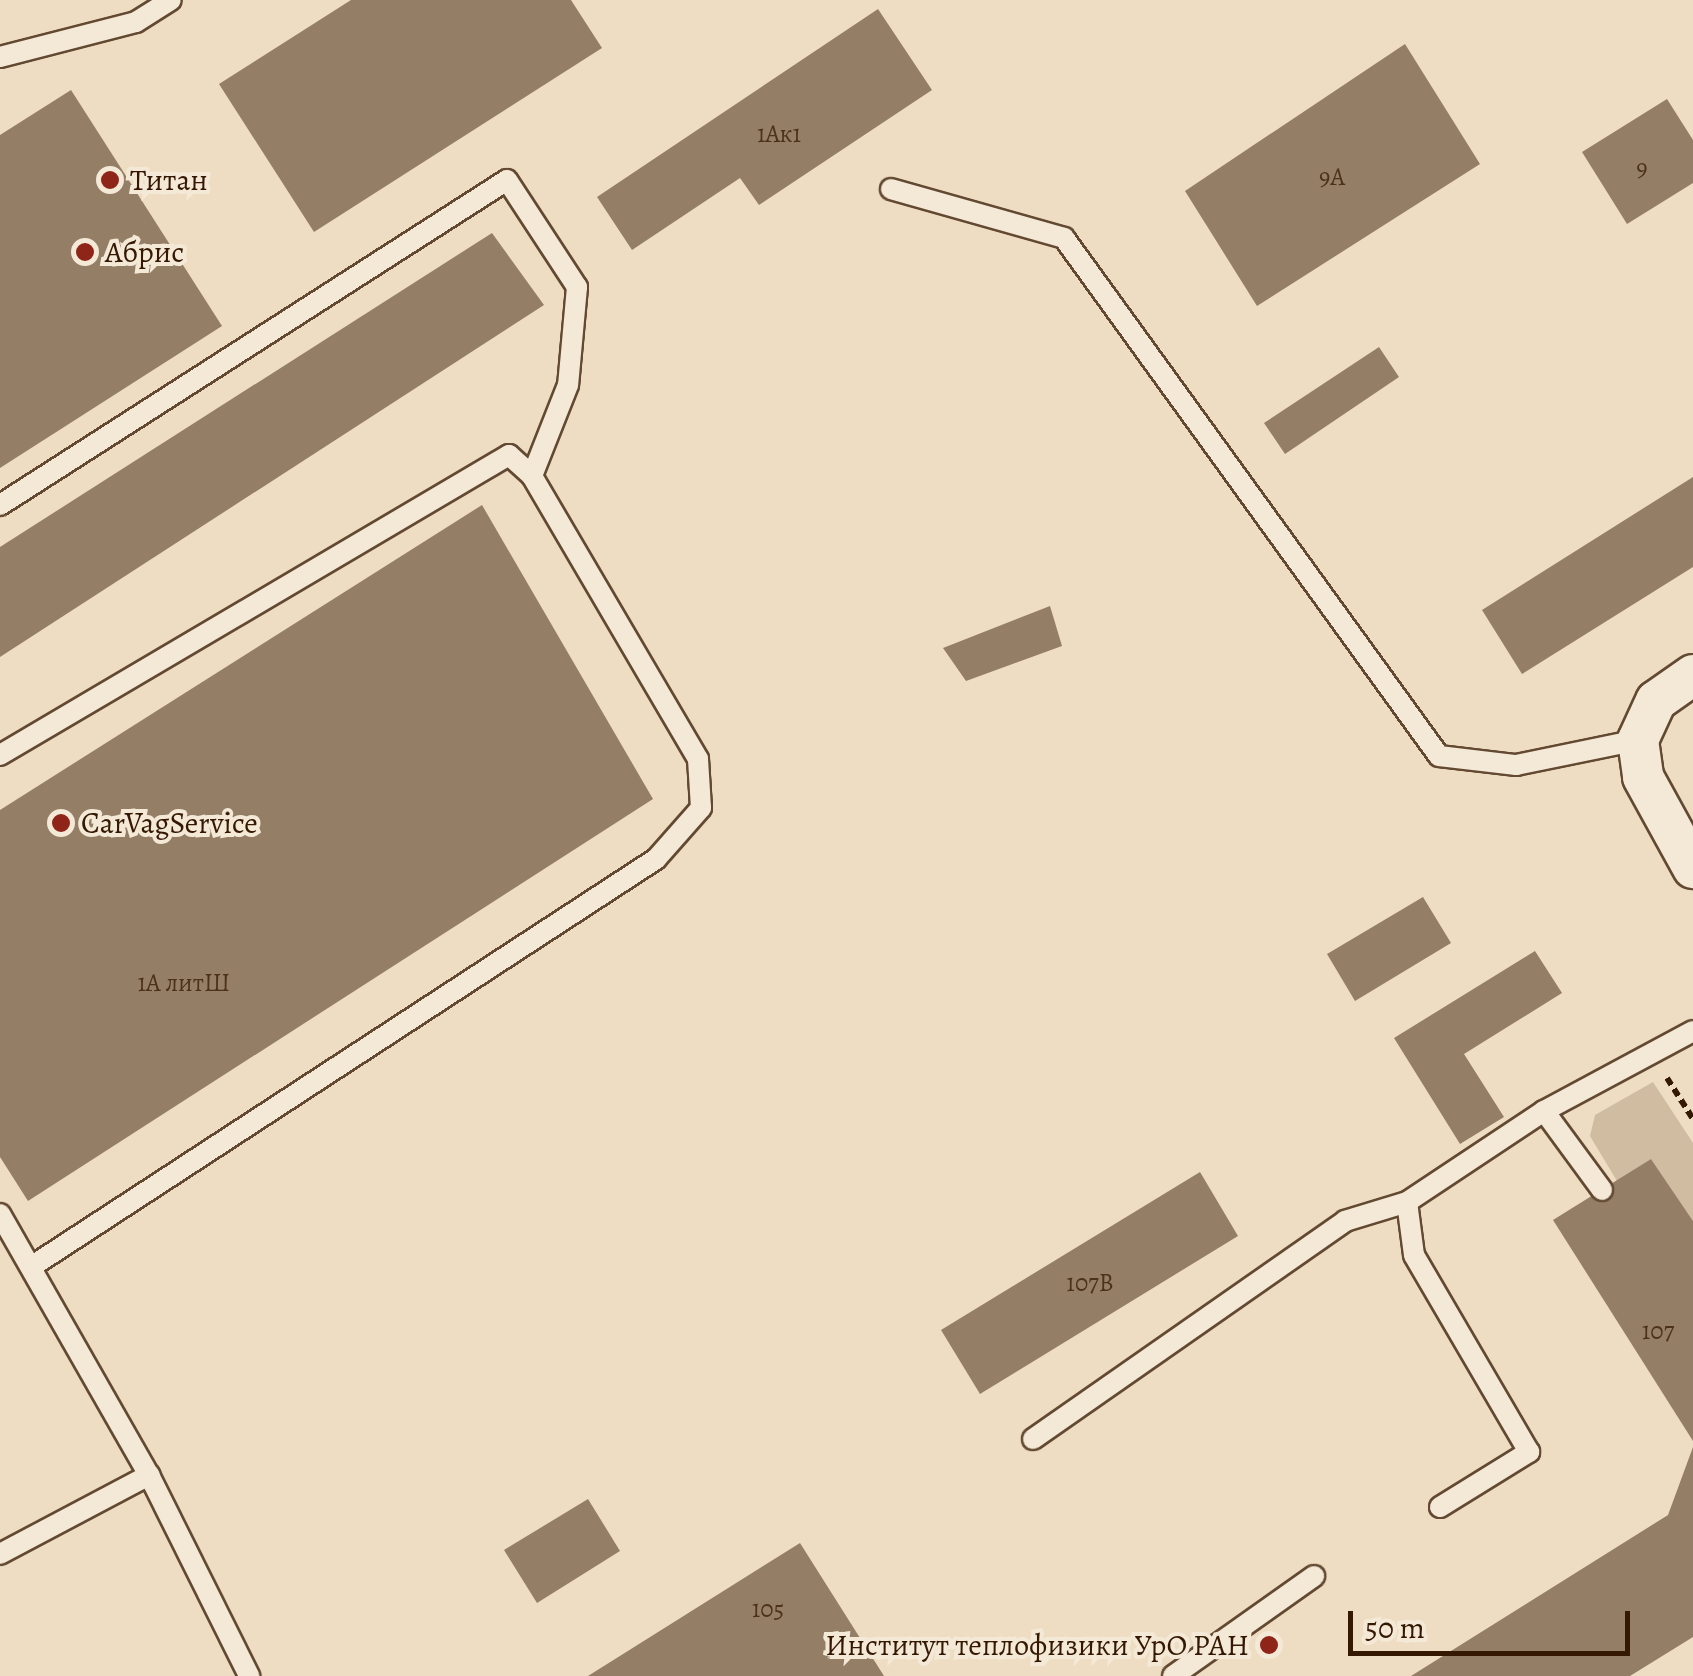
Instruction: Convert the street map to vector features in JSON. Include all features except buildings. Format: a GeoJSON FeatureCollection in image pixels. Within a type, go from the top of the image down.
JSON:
{"type":"FeatureCollection","features":[{"type":"Feature","properties":{"kind":"street"},"geometry":{"type":"LineString","coordinates":[[1693,676],[1656,701],[1638,740],[1642,777],[1693,868]]}},
{"type":"Feature","properties":{"kind":"lane"},"geometry":{"type":"LineString","coordinates":[[0,57],[136,22],[171,0]]}},
{"type":"Feature","properties":{"kind":"lane"},"geometry":{"type":"LineString","coordinates":[[0,506],[507,180],[577,287],[568,385],[532,476]]}},
{"type":"Feature","properties":{"kind":"lane"},"geometry":{"type":"LineString","coordinates":[[891,189],[1064,238],[1439,756],[1516,765],[1638,740]]}},
{"type":"Feature","properties":{"kind":"lane"},"geometry":{"type":"LineString","coordinates":[[0,755],[509,455],[532,476],[698,759],[701,808],[656,860],[34,1265]]}},
{"type":"Feature","properties":{"kind":"lane"},"geometry":{"type":"LineString","coordinates":[[1034,1439],[1345,1222],[1407,1202],[1544,1111],[1693,1032]]}},
{"type":"Feature","properties":{"kind":"lane"},"geometry":{"type":"LineString","coordinates":[[1544,1111],[1602,1190]]}},
{"type":"Feature","properties":{"kind":"lane"},"geometry":{"type":"LineString","coordinates":[[1407,1202],[1414,1256],[1528,1452],[1440,1508]]}},
{"type":"Feature","properties":{"kind":"lane"},"geometry":{"type":"LineString","coordinates":[[0,1214],[34,1265],[149,1476],[249,1676]]}},
{"type":"Feature","properties":{"kind":"lane"},"geometry":{"type":"LineString","coordinates":[[0,1554],[149,1476]]}},
{"type":"Feature","properties":{"kind":"lane"},"geometry":{"type":"LineString","coordinates":[[1173,1676],[1314,1576]]}},
{"type":"Feature","properties":{"kind":"path"},"geometry":{"type":"LineString","coordinates":[[1654,1056],[1693,1119]]}},
{"type":"Feature","properties":{"kind":"shaded area"},"geometry":{"type":"Polygon","coordinates":[[[1653,1082],[1693,1143],[1693,1221],[1651,1159],[1617,1181],[1590,1136],[1595,1115],[1653,1082]]]}},
{"type":"Feature","properties":{"kind":"place","name":"Титан"},"geometry":{"type":"Point","coordinates":[110,180]}},
{"type":"Feature","properties":{"kind":"place","name":"Абрис"},"geometry":{"type":"Point","coordinates":[85,252]}},
{"type":"Feature","properties":{"kind":"place","name":"CarVagService"},"geometry":{"type":"Point","coordinates":[61,823]}},
{"type":"Feature","properties":{"kind":"place","name":"Институт теплофизики УрО РАН"},"geometry":{"type":"Point","coordinates":[1269,1645]}}]}
